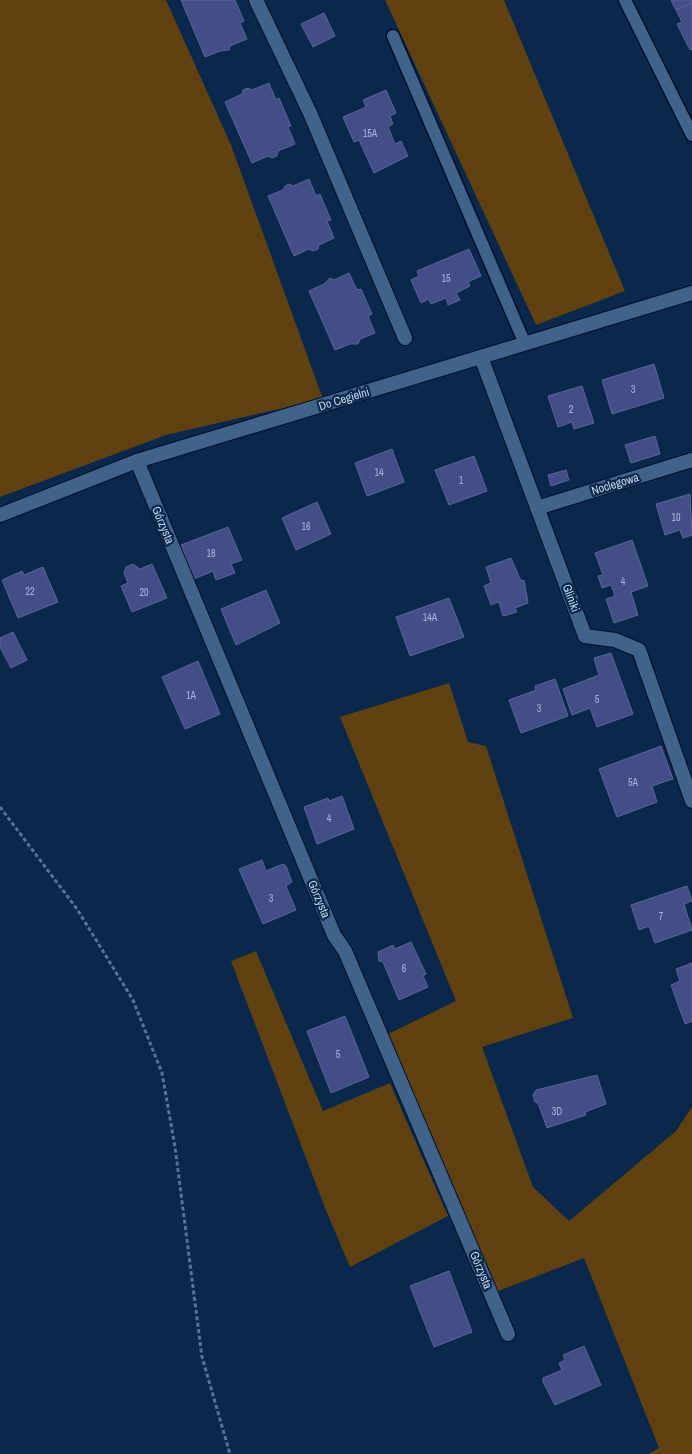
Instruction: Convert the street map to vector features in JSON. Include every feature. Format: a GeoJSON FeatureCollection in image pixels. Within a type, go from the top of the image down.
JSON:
{"type":"FeatureCollection","features":[{"type":"Feature","properties":{"kind":"street"},"geometry":{"type":"LineString","coordinates":[[256,0],[310,113],[405,338]]}},
{"type":"Feature","properties":{"kind":"street","name":"Do Cegielni"},"geometry":{"type":"LineString","coordinates":[[0,515],[136,461],[692,293]]}},
{"type":"Feature","properties":{"kind":"street","name":"Gliniki"},"geometry":{"type":"LineString","coordinates":[[481,358],[585,636],[615,640],[639,650],[692,801]]}},
{"type":"Feature","properties":{"kind":"street","name":"Noclegowa"},"geometry":{"type":"LineString","coordinates":[[537,508],[692,460]]}},
{"type":"Feature","properties":{"kind":"street","name":"Górzysta"},"geometry":{"type":"LineString","coordinates":[[136,461],[334,936],[345,951],[508,1334]]}},
{"type":"Feature","properties":{"kind":"lane"},"geometry":{"type":"LineString","coordinates":[[624,0],[692,135]]}},
{"type":"Feature","properties":{"kind":"lane"},"geometry":{"type":"LineString","coordinates":[[392,36],[525,344]]}},
{"type":"Feature","properties":{"kind":"path"},"geometry":{"type":"LineString","coordinates":[[0,807],[77,909],[133,1000],[162,1073],[175,1147],[202,1356],[230,1454]]}},
{"type":"Feature","properties":{"kind":"shaded area"},"geometry":{"type":"Polygon","coordinates":[[[0,0],[166,0],[231,145],[323,399],[166,435],[0,497],[0,0]]]}},
{"type":"Feature","properties":{"kind":"shaded area"},"geometry":{"type":"Polygon","coordinates":[[[385,0],[504,0],[625,291],[536,325],[385,0]]]}},
{"type":"Feature","properties":{"kind":"shaded area"},"geometry":{"type":"Polygon","coordinates":[[[449,683],[468,742],[486,746],[573,1018],[482,1047],[533,1187],[569,1221],[676,1131],[692,1107],[692,1454],[648,1454],[659,1448],[584,1258],[496,1292],[388,1034],[456,1001],[340,717],[449,683]]]}},
{"type":"Feature","properties":{"kind":"shaded area"},"geometry":{"type":"Polygon","coordinates":[[[256,951],[323,1111],[390,1083],[448,1216],[350,1267],[325,1208],[231,961],[256,951]]]}},
{"type":"Feature","properties":{"kind":"building"},"geometry":{"type":"Polygon","coordinates":[[[181,0],[235,0],[244,21],[240,23],[247,39],[230,46],[229,50],[220,51],[205,57],[181,0]]]}},
{"type":"Feature","properties":{"kind":"building"},"geometry":{"type":"Polygon","coordinates":[[[671,0],[692,0],[692,3],[676,10],[671,0]]]}},
{"type":"Feature","properties":{"kind":"building"},"geometry":{"type":"Polygon","coordinates":[[[692,3],[692,49],[690,50],[677,24],[682,22],[676,10],[692,3]]]}},
{"type":"Feature","properties":{"kind":"building"},"geometry":{"type":"Polygon","coordinates":[[[324,13],[335,36],[313,47],[301,24],[324,13]]]}},
{"type":"Feature","properties":{"kind":"building"},"geometry":{"type":"Polygon","coordinates":[[[269,83],[276,100],[279,98],[291,126],[288,127],[295,144],[278,151],[277,156],[272,158],[268,156],[252,163],[225,102],[242,94],[243,90],[248,88],[252,90],[269,83]]]}},
{"type":"Feature","properties":{"kind":"building"},"geometry":{"type":"Polygon","coordinates":[[[386,90],[396,113],[390,116],[393,124],[388,127],[395,144],[401,141],[408,156],[374,173],[359,140],[354,142],[343,117],[366,107],[363,100],[386,90]]]}},
{"type":"Feature","properties":{"kind":"building"},"geometry":{"type":"Polygon","coordinates":[[[309,179],[316,196],[320,194],[331,220],[327,221],[334,238],[319,245],[318,249],[313,251],[309,249],[294,256],[268,196],[283,190],[289,184],[293,186],[309,179]]]}},
{"type":"Feature","properties":{"kind":"building"},"geometry":{"type":"Polygon","coordinates":[[[469,249],[481,276],[468,282],[470,286],[456,293],[460,300],[448,305],[446,298],[431,304],[429,299],[421,303],[411,280],[419,276],[417,271],[469,249]]]}},
{"type":"Feature","properties":{"kind":"building"},"geometry":{"type":"Polygon","coordinates":[[[349,273],[357,290],[361,289],[372,314],[368,316],[375,333],[360,339],[358,344],[350,344],[335,350],[309,291],[324,284],[330,278],[334,280],[349,273]]]}},
{"type":"Feature","properties":{"kind":"building"},"geometry":{"type":"Polygon","coordinates":[[[654,364],[664,398],[612,414],[602,380],[654,364]]]}},
{"type":"Feature","properties":{"kind":"building"},"geometry":{"type":"Polygon","coordinates":[[[582,386],[594,423],[574,429],[572,422],[558,427],[548,396],[582,386]]]}},
{"type":"Feature","properties":{"kind":"building"},"geometry":{"type":"Polygon","coordinates":[[[655,436],[660,454],[631,463],[625,445],[655,436]]]}},
{"type":"Feature","properties":{"kind":"building"},"geometry":{"type":"Polygon","coordinates":[[[392,449],[404,482],[367,496],[355,463],[392,449]]]}},
{"type":"Feature","properties":{"kind":"building"},"geometry":{"type":"Polygon","coordinates":[[[474,456],[487,491],[449,505],[435,470],[474,456]]]}},
{"type":"Feature","properties":{"kind":"building"},"geometry":{"type":"Polygon","coordinates":[[[566,470],[569,480],[551,486],[548,475],[566,470]]]}},
{"type":"Feature","properties":{"kind":"building"},"geometry":{"type":"Polygon","coordinates":[[[690,494],[692,535],[683,538],[680,530],[665,535],[656,504],[690,494]]]}},
{"type":"Feature","properties":{"kind":"building"},"geometry":{"type":"Polygon","coordinates":[[[317,502],[331,534],[296,550],[282,518],[317,502]]]}},
{"type":"Feature","properties":{"kind":"building"},"geometry":{"type":"Polygon","coordinates":[[[228,527],[242,560],[231,564],[235,573],[216,580],[213,571],[194,579],[181,545],[228,527]]]}},
{"type":"Feature","properties":{"kind":"building"},"geometry":{"type":"Polygon","coordinates":[[[632,540],[648,586],[631,592],[638,615],[614,623],[606,599],[615,596],[611,585],[602,588],[598,576],[603,575],[595,553],[632,540]]]}},
{"type":"Feature","properties":{"kind":"building"},"geometry":{"type":"Polygon","coordinates":[[[511,558],[521,581],[524,580],[528,603],[515,608],[517,612],[503,616],[499,602],[491,605],[484,586],[491,583],[486,567],[511,558]]]}},
{"type":"Feature","properties":{"kind":"building"},"geometry":{"type":"Polygon","coordinates":[[[133,564],[140,569],[152,564],[167,598],[132,612],[121,586],[128,583],[124,573],[126,567],[133,564]]]}},
{"type":"Feature","properties":{"kind":"building"},"geometry":{"type":"Polygon","coordinates":[[[43,567],[58,602],[18,618],[2,580],[22,571],[24,575],[43,567]]]}},
{"type":"Feature","properties":{"kind":"building"},"geometry":{"type":"Polygon","coordinates":[[[266,590],[280,623],[236,645],[221,609],[266,590]]]}},
{"type":"Feature","properties":{"kind":"building"},"geometry":{"type":"Polygon","coordinates":[[[449,598],[464,637],[410,656],[396,617],[449,598]]]}},
{"type":"Feature","properties":{"kind":"building"},"geometry":{"type":"Polygon","coordinates":[[[13,632],[27,660],[11,668],[0,647],[0,638],[13,632]]]}},
{"type":"Feature","properties":{"kind":"building"},"geometry":{"type":"Polygon","coordinates":[[[611,653],[633,714],[597,727],[590,708],[572,715],[563,689],[599,675],[594,658],[611,653]]]}},
{"type":"Feature","properties":{"kind":"building"},"geometry":{"type":"Polygon","coordinates":[[[198,661],[220,714],[185,729],[162,677],[198,661]]]}},
{"type":"Feature","properties":{"kind":"building"},"geometry":{"type":"Polygon","coordinates":[[[555,679],[568,716],[521,733],[509,700],[536,690],[535,686],[555,679]]]}},
{"type":"Feature","properties":{"kind":"building"},"geometry":{"type":"Polygon","coordinates":[[[661,746],[673,779],[652,786],[657,802],[617,817],[599,769],[661,746]]]}},
{"type":"Feature","properties":{"kind":"building"},"geometry":{"type":"Polygon","coordinates":[[[342,796],[354,829],[317,844],[304,807],[328,798],[329,801],[342,796]]]}},
{"type":"Feature","properties":{"kind":"building"},"geometry":{"type":"Polygon","coordinates":[[[262,860],[266,871],[283,864],[286,866],[292,882],[286,886],[296,910],[263,924],[239,869],[262,860]]]}},
{"type":"Feature","properties":{"kind":"building"},"geometry":{"type":"Polygon","coordinates":[[[687,886],[692,901],[684,904],[692,930],[655,943],[649,926],[639,930],[631,905],[687,886]]]}},
{"type":"Feature","properties":{"kind":"building"},"geometry":{"type":"Polygon","coordinates":[[[411,942],[426,974],[423,976],[428,987],[399,1000],[383,962],[379,961],[378,952],[393,945],[395,949],[411,942]]]}},
{"type":"Feature","properties":{"kind":"building"},"geometry":{"type":"Polygon","coordinates":[[[692,963],[692,1021],[685,1024],[671,985],[680,981],[676,969],[692,963]]]}},
{"type":"Feature","properties":{"kind":"building"},"geometry":{"type":"Polygon","coordinates":[[[345,1016],[369,1077],[331,1093],[307,1031],[345,1016]]]}},
{"type":"Feature","properties":{"kind":"building"},"geometry":{"type":"Polygon","coordinates":[[[597,1075],[606,1104],[585,1112],[586,1115],[547,1128],[538,1103],[535,1102],[533,1095],[536,1090],[597,1075]]]}},
{"type":"Feature","properties":{"kind":"building"},"geometry":{"type":"Polygon","coordinates":[[[449,1271],[472,1332],[434,1347],[410,1286],[449,1271]]]}},
{"type":"Feature","properties":{"kind":"building"},"geometry":{"type":"Polygon","coordinates":[[[584,1346],[601,1385],[555,1405],[543,1382],[543,1378],[562,1370],[559,1363],[565,1360],[563,1355],[584,1346]]]}}]}
